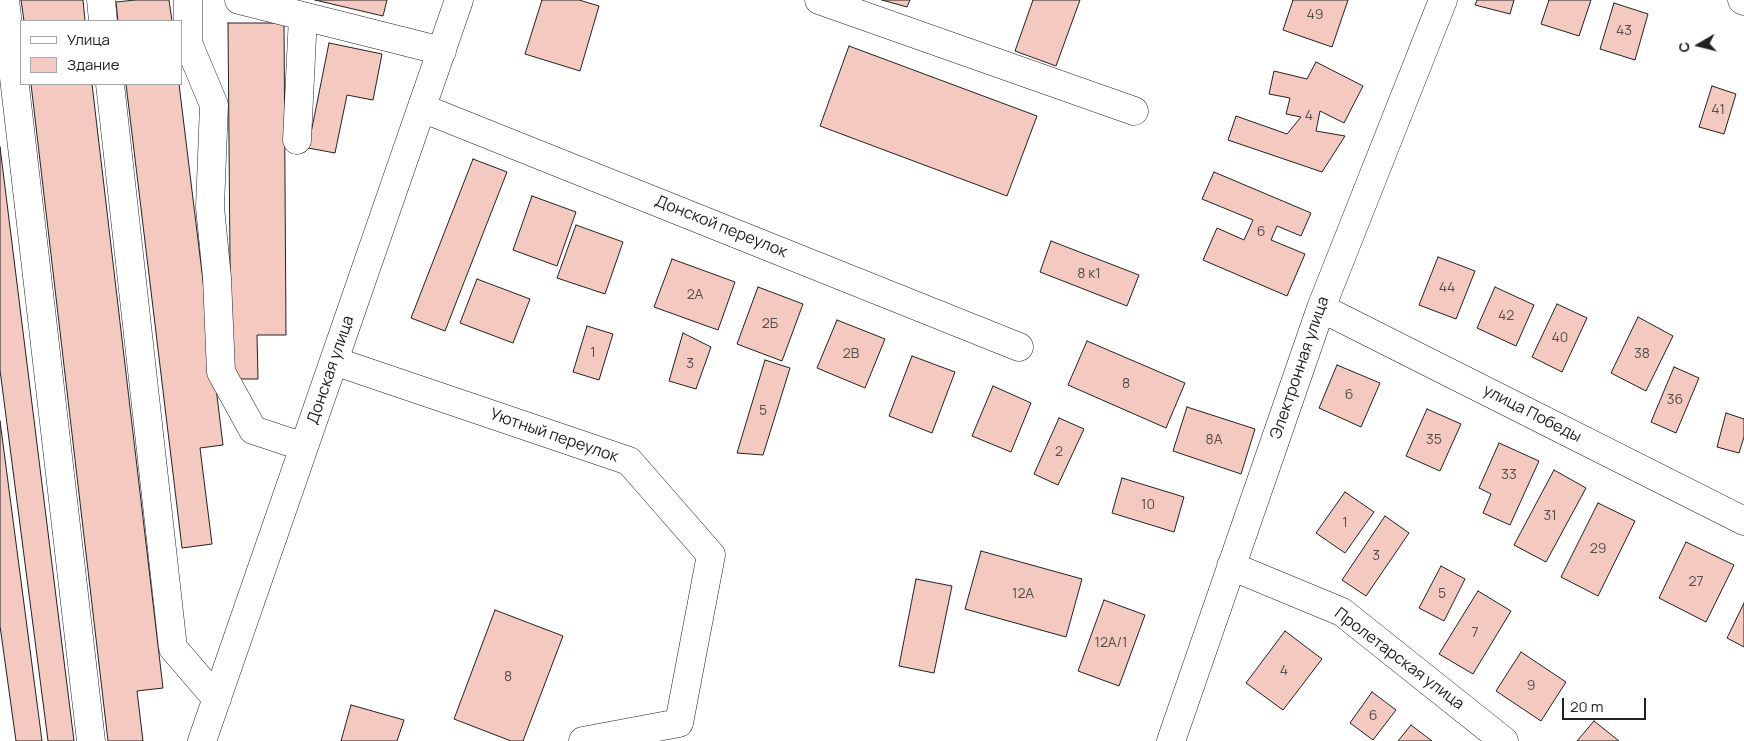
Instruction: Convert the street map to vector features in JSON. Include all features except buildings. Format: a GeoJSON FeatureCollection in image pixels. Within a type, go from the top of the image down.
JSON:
{"type":"FeatureCollection","features":[{"type":"Feature","properties":{"kind":"street"},"geometry":{"type":"LineString","coordinates":[[5,0],[91,741]]}},
{"type":"Feature","properties":{"kind":"street"},"geometry":{"type":"LineString","coordinates":[[100,0],[103,20]]}},
{"type":"Feature","properties":{"kind":"street"},"geometry":{"type":"LineString","coordinates":[[188,0],[188,43],[214,105],[210,207],[217,278],[221,372],[253,430],[304,447]]}},
{"type":"Feature","properties":{"kind":"street"},"geometry":{"type":"LineString","coordinates":[[239,0],[442,51]]}},
{"type":"Feature","properties":{"kind":"street","name":"Донская улица"},"geometry":{"type":"LineString","coordinates":[[202,741],[459,0]]}},
{"type":"Feature","properties":{"kind":"street"},"geometry":{"type":"LineString","coordinates":[[819,0],[1134,111]]}},
{"type":"Feature","properties":{"kind":"street","name":"Электронная улица"},"geometry":{"type":"LineString","coordinates":[[1171,741],[1321,308],[1443,0]]}},
{"type":"Feature","properties":{"kind":"street"},"geometry":{"type":"LineString","coordinates":[[297,140],[303,16]]}},
{"type":"Feature","properties":{"kind":"street"},"geometry":{"type":"LineString","coordinates":[[110,85],[173,648],[217,699]]}},
{"type":"Feature","properties":{"kind":"street","name":"Донской переулок"},"geometry":{"type":"LineString","coordinates":[[422,108],[1019,347]]}},
{"type":"Feature","properties":{"kind":"street","name":"улица Победы"},"geometry":{"type":"LineString","coordinates":[[1321,308],[1744,521]]}},
{"type":"Feature","properties":{"kind":"street","name":"Уютный переулок"},"geometry":{"type":"LineString","coordinates":[[334,360],[629,461],[711,555],[679,723],[583,741]]}},
{"type":"Feature","properties":{"kind":"street","name":"Пролетарская улица"},"geometry":{"type":"LineString","coordinates":[[1231,566],[1342,612],[1504,741]]}}]}
